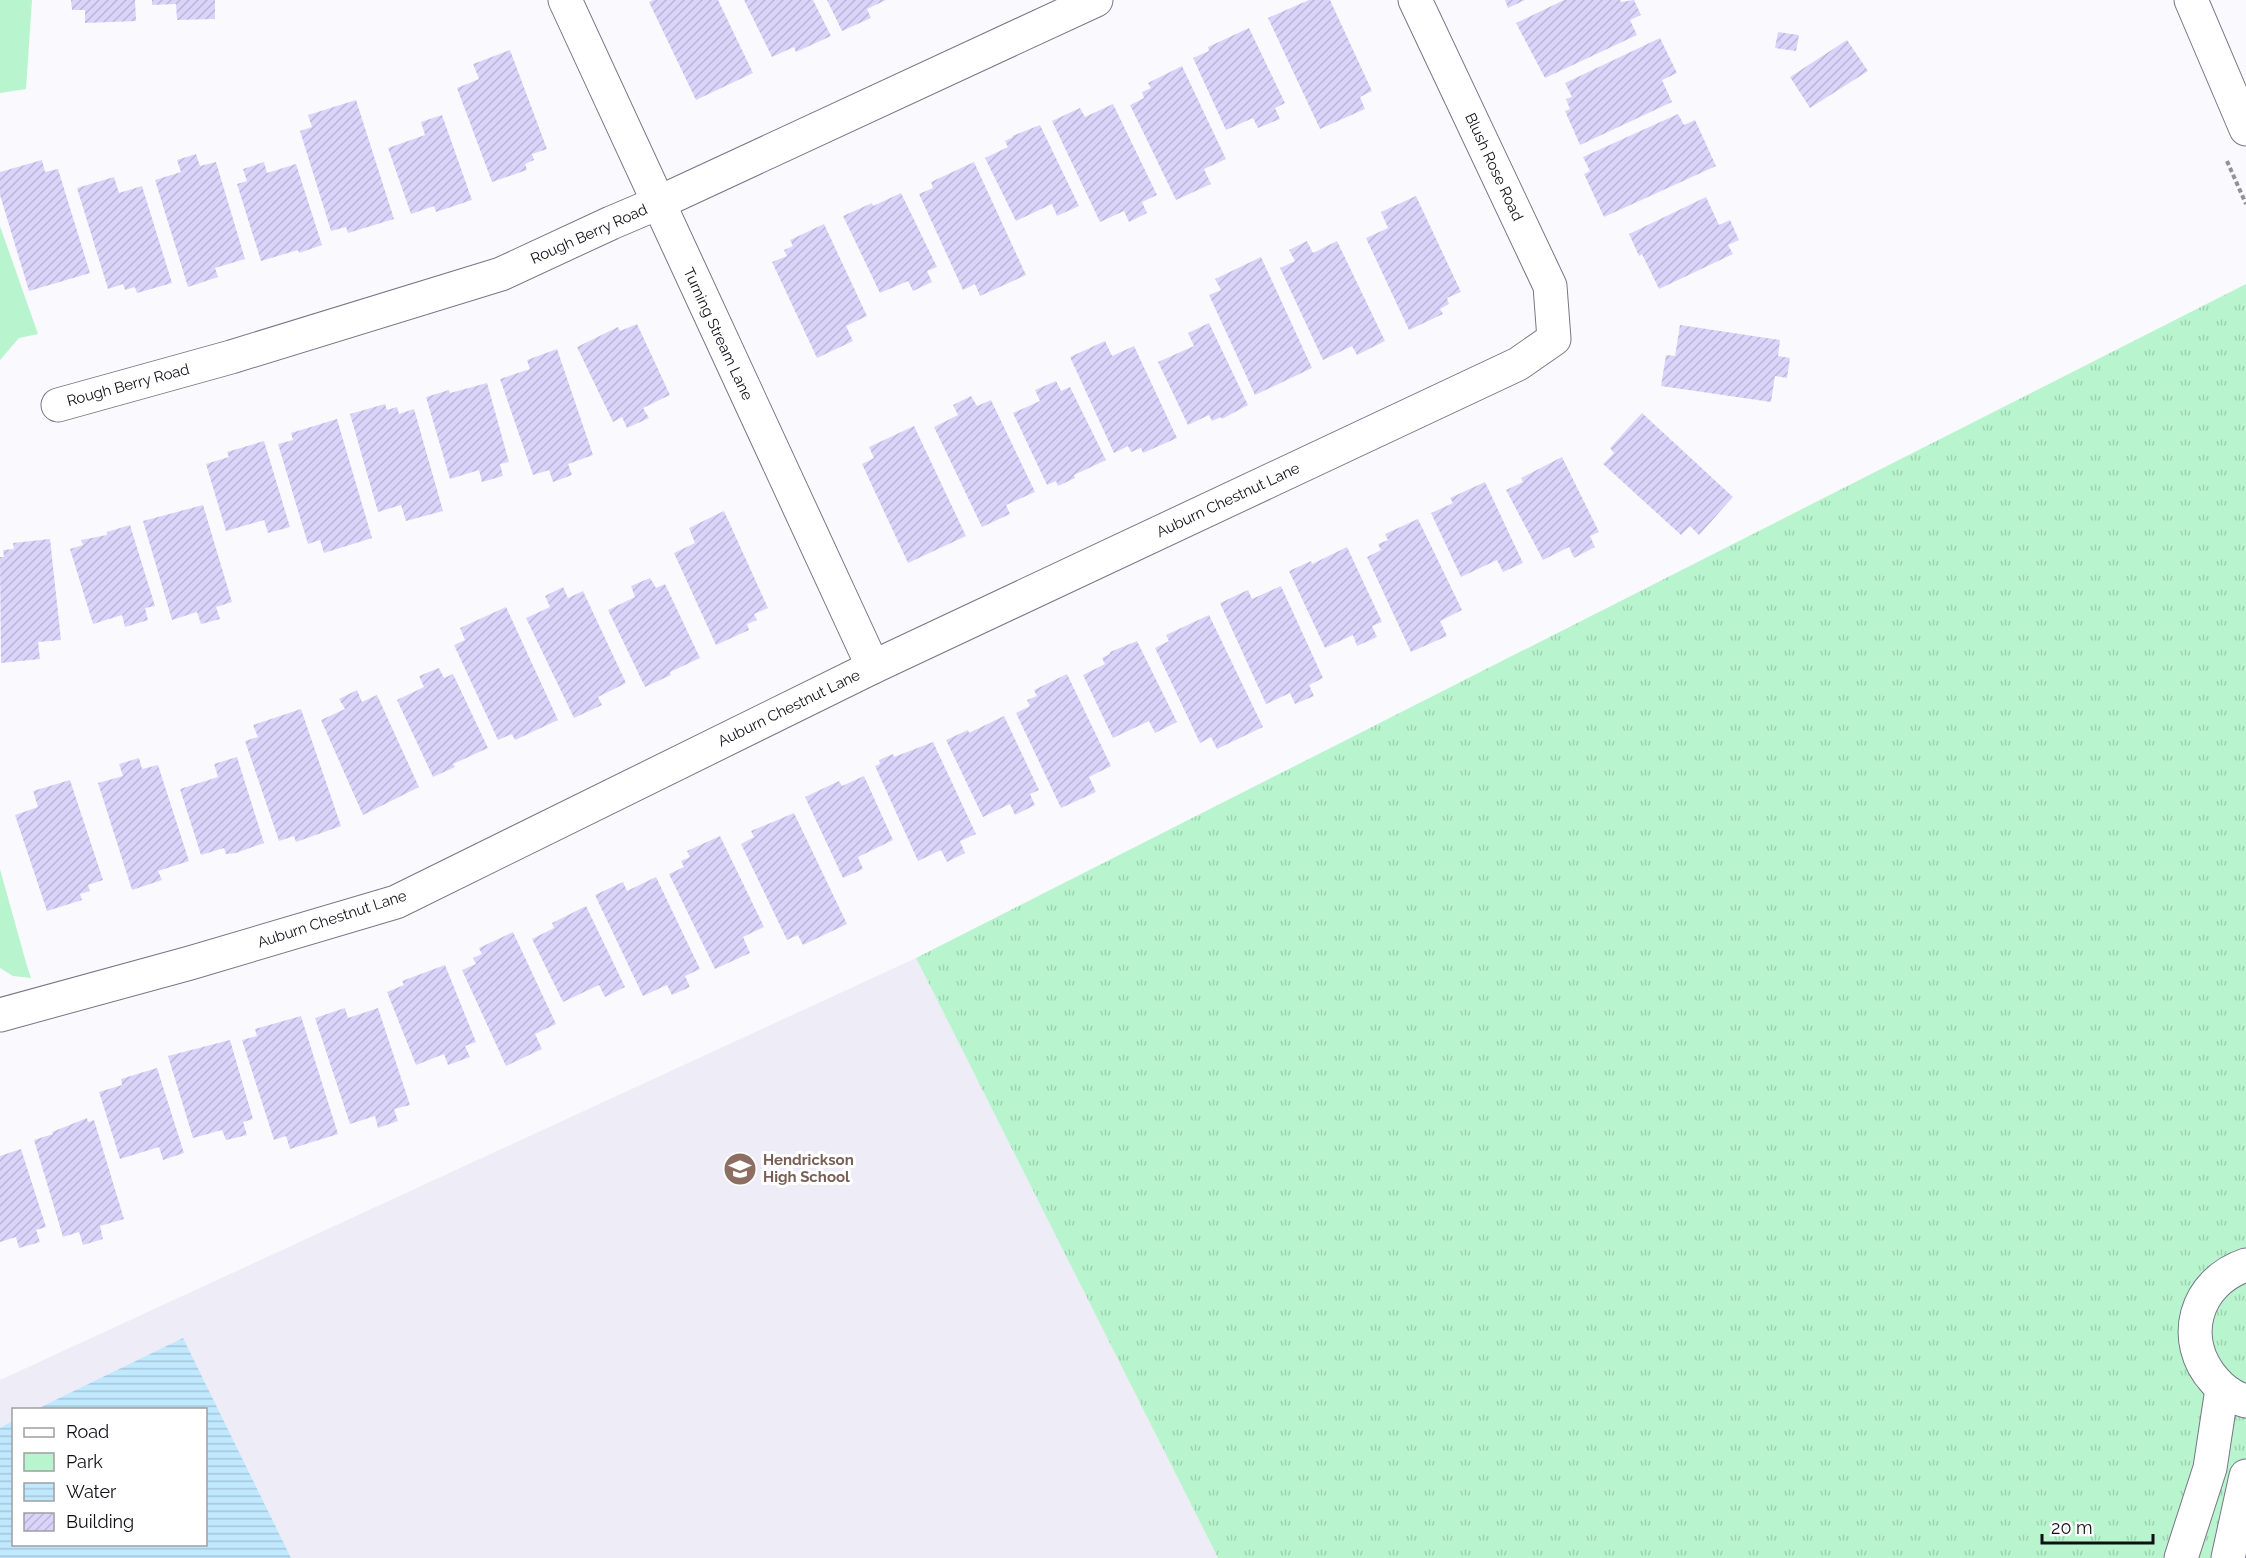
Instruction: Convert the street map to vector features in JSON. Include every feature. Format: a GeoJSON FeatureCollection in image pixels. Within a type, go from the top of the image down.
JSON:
{"type":"FeatureCollection","features":[{"type":"Feature","properties":{"kind":"street","name":"Turning Stream Lane"},"geometry":{"type":"LineString","coordinates":[[565,0],[873,667]]}},
{"type":"Feature","properties":{"kind":"street","name":"Rough Berry Road"},"geometry":{"type":"LineString","coordinates":[[58,405],[231,357],[501,273],[658,203],[1096,0]]}},
{"type":"Feature","properties":{"kind":"street","name":"Blush Rose Road"},"geometry":{"type":"LineString","coordinates":[[1415,0],[1550,286],[1554,339]]}},
{"type":"Feature","properties":{"kind":"street"},"geometry":{"type":"LineString","coordinates":[[2191,0],[2246,129]]}},
{"type":"Feature","properties":{"kind":"street","name":"Auburn Chestnut Lane"},"geometry":{"type":"LineString","coordinates":[[0,1015],[190,963],[396,902],[873,667],[1518,364],[1554,339]]}},
{"type":"Feature","properties":{"kind":"street"},"geometry":{"type":"LineString","coordinates":[[2181,1558],[2234,1395],[2206,1372],[2197,1350],[2195,1327],[2200,1304],[2213,1284],[2232,1269],[2246,1264]]}},
{"type":"Feature","properties":{"kind":"street"},"geometry":{"type":"LineString","coordinates":[[2228,1558],[2246,1476]]}},
{"type":"Feature","properties":{"kind":"shaded area","name":"Hendrickson High School"},"geometry":{"type":"Polygon","coordinates":[[[916,958],[1218,1558],[0,1558],[0,1380],[916,958]]]}},
{"type":"Feature","properties":{"kind":"green space"},"geometry":{"type":"Polygon","coordinates":[[[0,0],[32,0],[26,89],[0,93],[0,0]]]}},
{"type":"Feature","properties":{"kind":"green space"},"geometry":{"type":"Polygon","coordinates":[[[0,226],[38,334],[19,338],[0,360],[0,226]]]}},
{"type":"Feature","properties":{"kind":"green space"},"geometry":{"type":"Polygon","coordinates":[[[2246,284],[2246,1558],[1218,1558],[916,958],[2246,284]]]}},
{"type":"Feature","properties":{"kind":"green space"},"geometry":{"type":"Polygon","coordinates":[[[0,869],[31,978],[13,976],[0,968],[0,869]]]}},
{"type":"Feature","properties":{"kind":"water"},"geometry":{"type":"Polygon","coordinates":[[[183,1338],[291,1558],[0,1558],[0,1428],[12,1422],[12,1546],[207,1546],[207,1408],[39,1408],[183,1338]]]}},
{"type":"Feature","properties":{"kind":"building"},"geometry":{"type":"Polygon","coordinates":[[[71,0],[135,0],[136,21],[85,23],[85,10],[72,10],[71,0]]]}},
{"type":"Feature","properties":{"kind":"building"},"geometry":{"type":"Polygon","coordinates":[[[152,0],[215,0],[215,19],[177,20],[176,4],[152,5],[152,0]]]}},
{"type":"Feature","properties":{"kind":"building"},"geometry":{"type":"Polygon","coordinates":[[[653,0],[718,0],[753,73],[696,100],[649,2],[653,0]]]}},
{"type":"Feature","properties":{"kind":"building"},"geometry":{"type":"Polygon","coordinates":[[[744,0],[813,0],[831,36],[796,52],[794,47],[772,57],[744,0]]]}},
{"type":"Feature","properties":{"kind":"building"},"geometry":{"type":"Polygon","coordinates":[[[827,0],[886,0],[867,9],[871,18],[842,31],[827,0]]]}},
{"type":"Feature","properties":{"kind":"building"},"geometry":{"type":"Polygon","coordinates":[[[1309,0],[1330,0],[1372,91],[1360,97],[1365,109],[1320,129],[1268,18],[1309,0]]]}},
{"type":"Feature","properties":{"kind":"building"},"geometry":{"type":"Polygon","coordinates":[[[1505,0],[1525,0],[1508,8],[1505,0]]]}},
{"type":"Feature","properties":{"kind":"building"},"geometry":{"type":"Polygon","coordinates":[[[1564,0],[1620,0],[1621,2],[1634,0],[1641,15],[1630,20],[1637,35],[1545,78],[1516,23],[1564,0]]]}},
{"type":"Feature","properties":{"kind":"building"},"geometry":{"type":"Polygon","coordinates":[[[1249,28],[1285,103],[1275,108],[1280,119],[1258,128],[1253,118],[1226,130],[1193,58],[1209,51],[1208,47],[1249,28]]]}},
{"type":"Feature","properties":{"kind":"building"},"geometry":{"type":"Polygon","coordinates":[[[1778,32],[1799,35],[1796,51],[1775,48],[1778,32]]]}},
{"type":"Feature","properties":{"kind":"building"},"geometry":{"type":"Polygon","coordinates":[[[1660,38],[1677,73],[1662,80],[1672,102],[1580,145],[1565,111],[1570,109],[1566,99],[1572,97],[1565,83],[1660,38]]]}},
{"type":"Feature","properties":{"kind":"building"},"geometry":{"type":"Polygon","coordinates":[[[1847,40],[1868,71],[1810,108],[1790,77],[1847,40]]]}},
{"type":"Feature","properties":{"kind":"building"},"geometry":{"type":"Polygon","coordinates":[[[510,50],[547,149],[532,154],[534,160],[525,164],[527,170],[492,182],[457,88],[479,79],[473,64],[510,50]]]}},
{"type":"Feature","properties":{"kind":"building"},"geometry":{"type":"Polygon","coordinates":[[[1182,66],[1226,159],[1204,169],[1211,184],[1176,200],[1130,105],[1144,98],[1142,92],[1151,88],[1148,83],[1182,66]]]}},
{"type":"Feature","properties":{"kind":"building"},"geometry":{"type":"Polygon","coordinates":[[[356,100],[394,219],[348,233],[346,227],[331,231],[300,131],[312,127],[308,115],[356,100]]]}},
{"type":"Feature","properties":{"kind":"building"},"geometry":{"type":"Polygon","coordinates":[[[1113,104],[1157,195],[1142,202],[1147,213],[1129,222],[1124,211],[1100,222],[1052,121],[1080,108],[1085,117],[1113,104]]]}},
{"type":"Feature","properties":{"kind":"building"},"geometry":{"type":"Polygon","coordinates":[[[1678,114],[1684,125],[1695,120],[1716,166],[1604,217],[1584,174],[1590,171],[1583,157],[1678,114]]]}},
{"type":"Feature","properties":{"kind":"building"},"geometry":{"type":"Polygon","coordinates":[[[442,115],[472,200],[436,212],[434,206],[411,214],[388,148],[425,135],[421,122],[442,115]]]}},
{"type":"Feature","properties":{"kind":"building"},"geometry":{"type":"Polygon","coordinates":[[[1040,125],[1079,206],[1057,216],[1052,204],[1016,221],[985,158],[1008,147],[1005,141],[1012,136],[1040,125]]]}},
{"type":"Feature","properties":{"kind":"building"},"geometry":{"type":"Polygon","coordinates":[[[196,154],[200,166],[216,162],[245,259],[215,268],[218,277],[188,287],[155,180],[181,172],[177,160],[196,154]]]}},
{"type":"Feature","properties":{"kind":"building"},"geometry":{"type":"Polygon","coordinates":[[[42,160],[45,172],[58,169],[90,273],[29,291],[0,195],[0,172],[42,160]]]}},
{"type":"Feature","properties":{"kind":"building"},"geometry":{"type":"Polygon","coordinates":[[[264,162],[267,173],[296,164],[322,245],[299,253],[298,250],[261,261],[237,184],[247,181],[243,169],[264,162]]]}},
{"type":"Feature","properties":{"kind":"building"},"geometry":{"type":"Polygon","coordinates":[[[974,162],[1026,275],[980,296],[975,284],[963,290],[919,194],[933,188],[931,182],[974,162]]]}},
{"type":"Feature","properties":{"kind":"building"},"geometry":{"type":"Polygon","coordinates":[[[114,177],[119,193],[142,186],[172,283],[137,293],[135,287],[125,290],[123,284],[108,289],[77,188],[114,177]]]}},
{"type":"Feature","properties":{"kind":"building"},"geometry":{"type":"Polygon","coordinates":[[[901,193],[937,267],[927,271],[932,282],[913,291],[908,281],[880,293],[843,216],[901,193]]]}},
{"type":"Feature","properties":{"kind":"building"},"geometry":{"type":"Polygon","coordinates":[[[1416,196],[1461,292],[1447,298],[1449,304],[1440,309],[1443,314],[1409,330],[1366,238],[1388,228],[1381,212],[1416,196]]]}},
{"type":"Feature","properties":{"kind":"building"},"geometry":{"type":"Polygon","coordinates":[[[1706,197],[1719,225],[1730,220],[1739,240],[1728,245],[1733,254],[1659,289],[1642,254],[1639,256],[1629,234],[1706,197]]]}},
{"type":"Feature","properties":{"kind":"building"},"geometry":{"type":"Polygon","coordinates":[[[824,224],[867,316],[846,326],[853,341],[817,358],[772,262],[787,256],[784,250],[793,246],[790,240],[824,224]]]}},
{"type":"Feature","properties":{"kind":"building"},"geometry":{"type":"Polygon","coordinates":[[[1307,241],[1313,253],[1337,241],[1385,341],[1357,355],[1352,346],[1323,360],[1280,268],[1295,261],[1289,250],[1307,241]]]}},
{"type":"Feature","properties":{"kind":"building"},"geometry":{"type":"Polygon","coordinates":[[[1261,257],[1312,368],[1255,395],[1209,295],[1221,290],[1215,279],[1261,257]]]}},
{"type":"Feature","properties":{"kind":"building"},"geometry":{"type":"Polygon","coordinates":[[[1209,323],[1248,405],[1222,419],[1221,417],[1212,421],[1209,415],[1188,425],[1158,362],[1194,346],[1188,333],[1209,323]]]}},
{"type":"Feature","properties":{"kind":"building"},"geometry":{"type":"Polygon","coordinates":[[[637,324],[670,395],[643,408],[649,418],[627,428],[622,417],[613,422],[577,347],[618,327],[620,331],[637,324]]]}},
{"type":"Feature","properties":{"kind":"building"},"geometry":{"type":"Polygon","coordinates":[[[1680,325],[1780,340],[1778,356],[1790,358],[1787,378],[1775,376],[1771,402],[1661,386],[1666,355],[1675,356],[1680,325]]]}},
{"type":"Feature","properties":{"kind":"building"},"geometry":{"type":"Polygon","coordinates":[[[1105,341],[1112,356],[1134,346],[1177,438],[1143,453],[1141,448],[1131,452],[1128,446],[1114,453],[1070,357],[1105,341]]]}},
{"type":"Feature","properties":{"kind":"building"},"geometry":{"type":"Polygon","coordinates":[[[557,349],[593,455],[568,464],[572,475],[553,482],[549,470],[533,475],[500,379],[530,369],[527,360],[557,349]]]}},
{"type":"Feature","properties":{"kind":"building"},"geometry":{"type":"Polygon","coordinates":[[[1056,381],[1061,391],[1070,387],[1106,460],[1074,475],[1075,478],[1058,486],[1056,481],[1047,485],[1013,413],[1040,401],[1035,390],[1056,381]]]}},
{"type":"Feature","properties":{"kind":"building"},"geometry":{"type":"Polygon","coordinates":[[[487,383],[509,462],[500,464],[503,476],[482,482],[479,470],[450,479],[426,397],[487,383]]]}},
{"type":"Feature","properties":{"kind":"building"},"geometry":{"type":"Polygon","coordinates":[[[971,396],[977,406],[991,400],[1035,492],[1006,505],[1010,514],[982,527],[934,427],[958,415],[953,405],[971,396]]]}},
{"type":"Feature","properties":{"kind":"building"},"geometry":{"type":"Polygon","coordinates":[[[385,404],[387,410],[397,407],[399,414],[414,409],[443,511],[406,521],[401,505],[378,512],[350,414],[385,404]]]}},
{"type":"Feature","properties":{"kind":"building"},"geometry":{"type":"Polygon","coordinates":[[[1642,413],[1733,497],[1699,535],[1690,526],[1681,535],[1603,464],[1614,453],[1610,448],[1642,413]]]}},
{"type":"Feature","properties":{"kind":"building"},"geometry":{"type":"Polygon","coordinates":[[[337,419],[372,538],[324,553],[320,540],[308,544],[278,444],[293,440],[291,433],[337,419]]]}},
{"type":"Feature","properties":{"kind":"building"},"geometry":{"type":"Polygon","coordinates":[[[914,426],[966,536],[908,563],[862,464],[874,458],[869,447],[914,426]]]}},
{"type":"Feature","properties":{"kind":"building"},"geometry":{"type":"Polygon","coordinates":[[[264,441],[290,527],[268,533],[264,520],[226,531],[206,464],[229,457],[227,452],[264,441]]]}},
{"type":"Feature","properties":{"kind":"building"},"geometry":{"type":"Polygon","coordinates":[[[1562,457],[1599,532],[1590,536],[1595,547],[1574,558],[1569,547],[1543,560],[1506,490],[1523,482],[1521,478],[1562,457]]]}},
{"type":"Feature","properties":{"kind":"building"},"geometry":{"type":"Polygon","coordinates":[[[1485,482],[1523,563],[1503,572],[1497,560],[1461,577],[1431,513],[1453,503],[1450,498],[1485,482]]]}},
{"type":"Feature","properties":{"kind":"building"},"geometry":{"type":"Polygon","coordinates":[[[203,505],[232,602],[216,607],[220,619],[201,624],[197,612],[172,620],[143,521],[203,505]]]}},
{"type":"Feature","properties":{"kind":"building"},"geometry":{"type":"Polygon","coordinates":[[[724,511],[768,608],[754,614],[757,620],[747,624],[749,630],[716,645],[674,553],[695,543],[689,528],[724,511]]]}},
{"type":"Feature","properties":{"kind":"building"},"geometry":{"type":"Polygon","coordinates":[[[1418,519],[1462,610],[1440,621],[1447,636],[1411,652],[1367,557],[1381,550],[1378,544],[1388,540],[1385,534],[1418,519]]]}},
{"type":"Feature","properties":{"kind":"building"},"geometry":{"type":"Polygon","coordinates":[[[130,525],[155,606],[145,608],[148,620],[125,627],[122,615],[93,624],[70,549],[83,545],[81,540],[107,535],[107,532],[130,525]]]}},
{"type":"Feature","properties":{"kind":"building"},"geometry":{"type":"Polygon","coordinates":[[[50,539],[61,640],[38,642],[40,659],[1,663],[0,557],[4,557],[3,550],[14,549],[13,543],[50,539]]]}},
{"type":"Feature","properties":{"kind":"building"},"geometry":{"type":"Polygon","coordinates":[[[1347,547],[1382,622],[1372,626],[1377,637],[1357,646],[1353,635],[1325,648],[1289,571],[1311,561],[1312,564],[1347,547]]]}},
{"type":"Feature","properties":{"kind":"building"},"geometry":{"type":"Polygon","coordinates":[[[650,578],[656,588],[665,584],[700,658],[645,687],[608,610],[635,597],[631,586],[650,578]]]}},
{"type":"Feature","properties":{"kind":"building"},"geometry":{"type":"Polygon","coordinates":[[[1281,586],[1323,678],[1309,685],[1314,696],[1295,704],[1290,693],[1266,704],[1220,603],[1248,590],[1252,599],[1281,586]]]}},
{"type":"Feature","properties":{"kind":"building"},"geometry":{"type":"Polygon","coordinates":[[[563,587],[568,598],[583,591],[626,683],[598,697],[602,705],[574,718],[526,618],[550,607],[545,596],[563,587]]]}},
{"type":"Feature","properties":{"kind":"building"},"geometry":{"type":"Polygon","coordinates":[[[506,607],[558,720],[515,740],[512,734],[498,740],[454,645],[465,640],[460,628],[506,607]]]}},
{"type":"Feature","properties":{"kind":"building"},"geometry":{"type":"Polygon","coordinates":[[[1209,615],[1263,727],[1217,749],[1211,737],[1200,743],[1155,648],[1169,641],[1166,635],[1209,615]]]}},
{"type":"Feature","properties":{"kind":"building"},"geometry":{"type":"Polygon","coordinates":[[[1137,641],[1177,722],[1155,733],[1149,721],[1113,738],[1083,675],[1105,664],[1102,658],[1110,652],[1137,641]]]}},
{"type":"Feature","properties":{"kind":"building"},"geometry":{"type":"Polygon","coordinates":[[[439,668],[444,678],[453,674],[488,748],[453,764],[455,767],[433,777],[397,700],[424,687],[419,676],[439,668]]]}},
{"type":"Feature","properties":{"kind":"building"},"geometry":{"type":"Polygon","coordinates":[[[1067,674],[1111,766],[1089,777],[1096,792],[1061,808],[1016,713],[1030,706],[1027,700],[1037,696],[1034,690],[1067,674]]]}},
{"type":"Feature","properties":{"kind":"building"},"geometry":{"type":"Polygon","coordinates":[[[357,690],[362,702],[377,695],[419,787],[363,815],[321,720],[345,709],[339,699],[357,690]]]}},
{"type":"Feature","properties":{"kind":"building"},"geometry":{"type":"Polygon","coordinates":[[[301,709],[341,826],[296,842],[294,836],[279,841],[245,741],[258,737],[253,725],[301,709]]]}},
{"type":"Feature","properties":{"kind":"building"},"geometry":{"type":"Polygon","coordinates":[[[1004,716],[1039,790],[1030,794],[1035,805],[1015,815],[1010,804],[983,817],[946,740],[968,730],[969,733],[1004,716]]]}},
{"type":"Feature","properties":{"kind":"building"},"geometry":{"type":"Polygon","coordinates":[[[933,742],[976,834],[960,841],[965,853],[947,862],[941,850],[918,861],[875,766],[880,764],[879,760],[893,754],[894,757],[933,742]]]}},
{"type":"Feature","properties":{"kind":"building"},"geometry":{"type":"Polygon","coordinates":[[[237,757],[264,843],[236,853],[226,854],[224,848],[201,855],[180,789],[218,777],[214,764],[237,757]]]}},
{"type":"Feature","properties":{"kind":"building"},"geometry":{"type":"Polygon","coordinates":[[[139,758],[142,769],[158,765],[189,861],[158,871],[162,880],[132,890],[98,783],[123,776],[119,764],[139,758]]]}},
{"type":"Feature","properties":{"kind":"building"},"geometry":{"type":"Polygon","coordinates":[[[864,776],[893,840],[858,857],[863,869],[843,878],[805,797],[839,781],[842,786],[864,776]]]}},
{"type":"Feature","properties":{"kind":"building"},"geometry":{"type":"Polygon","coordinates":[[[70,780],[103,880],[88,885],[90,891],[80,894],[82,900],[47,911],[15,815],[38,807],[33,791],[70,780]]]}},
{"type":"Feature","properties":{"kind":"building"},"geometry":{"type":"Polygon","coordinates":[[[794,813],[847,924],[803,945],[798,935],[787,940],[741,844],[754,837],[751,831],[794,813]]]}},
{"type":"Feature","properties":{"kind":"building"},"geometry":{"type":"Polygon","coordinates":[[[720,836],[764,927],[743,937],[750,953],[715,969],[669,874],[684,867],[681,861],[690,857],[687,851],[720,836]]]}},
{"type":"Feature","properties":{"kind":"building"},"geometry":{"type":"Polygon","coordinates":[[[656,877],[700,969],[685,976],[690,987],[672,995],[667,985],[643,996],[595,895],[623,882],[627,891],[656,877]]]}},
{"type":"Feature","properties":{"kind":"building"},"geometry":{"type":"Polygon","coordinates":[[[586,906],[625,987],[605,997],[599,985],[563,1002],[532,939],[554,928],[552,923],[586,906]]]}},
{"type":"Feature","properties":{"kind":"building"},"geometry":{"type":"Polygon","coordinates":[[[513,932],[556,1024],[535,1034],[542,1049],[506,1066],[462,970],[476,964],[473,958],[482,954],[479,948],[513,932]]]}},
{"type":"Feature","properties":{"kind":"building"},"geometry":{"type":"Polygon","coordinates":[[[445,965],[476,1042],[465,1046],[470,1057],[448,1065],[444,1054],[416,1065],[387,992],[404,985],[402,981],[445,965]]]}},
{"type":"Feature","properties":{"kind":"building"},"geometry":{"type":"Polygon","coordinates":[[[345,1008],[348,1018],[378,1008],[410,1105],[394,1109],[398,1121],[378,1128],[375,1116],[350,1124],[315,1018],[345,1008]]]}},
{"type":"Feature","properties":{"kind":"building"},"geometry":{"type":"Polygon","coordinates":[[[301,1016],[338,1134],[290,1149],[286,1136],[274,1140],[242,1040],[257,1036],[255,1029],[301,1016]]]}},
{"type":"Feature","properties":{"kind":"building"},"geometry":{"type":"Polygon","coordinates":[[[230,1040],[253,1119],[243,1122],[247,1135],[226,1140],[222,1130],[193,1138],[168,1056],[230,1040]]]}},
{"type":"Feature","properties":{"kind":"building"},"geometry":{"type":"Polygon","coordinates":[[[157,1068],[184,1153],[163,1160],[159,1147],[120,1159],[99,1092],[122,1085],[121,1079],[157,1068]]]}},
{"type":"Feature","properties":{"kind":"building"},"geometry":{"type":"Polygon","coordinates":[[[87,1118],[88,1122],[94,1120],[124,1219],[100,1226],[103,1239],[83,1245],[79,1232],[63,1237],[34,1140],[87,1118]]]}},
{"type":"Feature","properties":{"kind":"building"},"geometry":{"type":"Polygon","coordinates":[[[21,1149],[46,1227],[36,1230],[40,1242],[19,1248],[16,1237],[0,1242],[0,1156],[21,1149]]]}},
{"type":"Feature","properties":{"kind":"place","name":"Hendrickson High School"},"geometry":{"type":"Point","coordinates":[740,1169]}}]}
